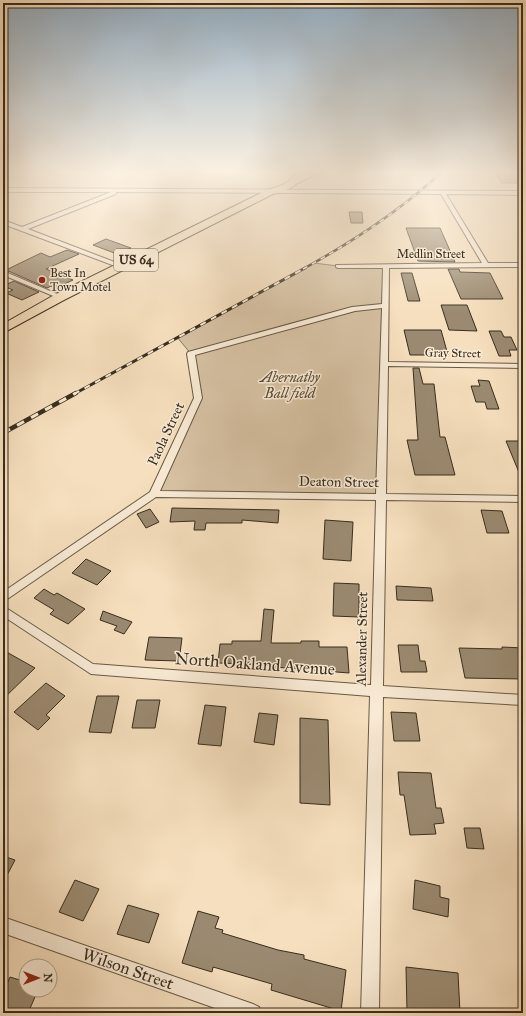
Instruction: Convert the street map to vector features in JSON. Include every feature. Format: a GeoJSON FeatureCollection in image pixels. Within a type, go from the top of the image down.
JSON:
{"type":"FeatureCollection","features":[{"type":"Feature","properties":{"kind":"main road","name":"US 64"},"geometry":{"type":"LineString","coordinates":[[3,329],[60,297],[218,218]]}},
{"type":"Feature","properties":{"kind":"street"},"geometry":{"type":"LineString","coordinates":[[23,229],[49,218]]}},
{"type":"Feature","properties":{"kind":"street"},"geometry":{"type":"LineString","coordinates":[[458,218],[486,265]]}},
{"type":"Feature","properties":{"kind":"street"},"geometry":{"type":"LineString","coordinates":[[3,222],[123,267]]}},
{"type":"Feature","properties":{"kind":"street","name":"Medlin Street"},"geometry":{"type":"LineString","coordinates":[[338,266],[523,265]]}},
{"type":"Feature","properties":{"kind":"street","name":"Alexander Street"},"geometry":{"type":"LineString","coordinates":[[370,1013],[386,266]]}},
{"type":"Feature","properties":{"kind":"street"},"geometry":{"type":"LineString","coordinates":[[3,274],[60,297]]}},
{"type":"Feature","properties":{"kind":"street","name":"Paola Street"},"geometry":{"type":"LineString","coordinates":[[154,494],[198,398],[191,354],[355,309],[384,306]]}},
{"type":"Feature","properties":{"kind":"street","name":"Gray Street"},"geometry":{"type":"LineString","coordinates":[[383,364],[523,366]]}},
{"type":"Feature","properties":{"kind":"street"},"geometry":{"type":"LineString","coordinates":[[3,598],[154,494]]}},
{"type":"Feature","properties":{"kind":"street","name":"Deaton Street"},"geometry":{"type":"LineString","coordinates":[[154,494],[523,499]]}},
{"type":"Feature","properties":{"kind":"street","name":"North Oakland Avenue"},"geometry":{"type":"LineString","coordinates":[[3,610],[91,668],[376,691],[523,700]]}},
{"type":"Feature","properties":{"kind":"street","name":"Wilson Street"},"geometry":{"type":"LineString","coordinates":[[3,924],[254,1013]]}},
{"type":"Feature","properties":{"kind":"green space","name":"Abernathy Ball field"},"geometry":{"type":"Polygon","coordinates":[[[314,263],[338,266],[386,265],[381,497],[154,494],[198,398],[191,354],[177,337],[314,263]]]}},
{"type":"Feature","properties":{"kind":"building"},"geometry":{"type":"Polygon","coordinates":[[[350,218],[363,218],[363,223],[351,223],[350,218]]]}},
{"type":"Feature","properties":{"kind":"building"},"geometry":{"type":"Polygon","coordinates":[[[406,228],[440,228],[455,262],[418,261],[406,228]]]}},
{"type":"Feature","properties":{"kind":"building"},"geometry":{"type":"Polygon","coordinates":[[[106,239],[131,248],[117,254],[93,245],[106,239]]]}},
{"type":"Feature","properties":{"kind":"building"},"geometry":{"type":"Polygon","coordinates":[[[67,250],[79,254],[46,269],[73,280],[56,288],[51,286],[47,288],[6,270],[41,253],[50,257],[67,250]]]}},
{"type":"Feature","properties":{"kind":"building"},"geometry":{"type":"Polygon","coordinates":[[[448,269],[459,269],[460,272],[490,273],[503,299],[461,299],[448,269]]]}},
{"type":"Feature","properties":{"kind":"building"},"geometry":{"type":"Polygon","coordinates":[[[401,273],[412,273],[420,301],[408,301],[401,273]]]}},
{"type":"Feature","properties":{"kind":"building"},"geometry":{"type":"Polygon","coordinates":[[[14,281],[39,292],[22,300],[6,293],[13,290],[3,286],[14,281]]]}},
{"type":"Feature","properties":{"kind":"building"},"geometry":{"type":"Polygon","coordinates":[[[441,305],[467,305],[477,331],[449,330],[441,305]]]}},
{"type":"Feature","properties":{"kind":"building"},"geometry":{"type":"Polygon","coordinates":[[[404,330],[441,330],[448,355],[410,355],[404,330]]]}},
{"type":"Feature","properties":{"kind":"building"},"geometry":{"type":"Polygon","coordinates":[[[489,331],[501,331],[504,337],[511,337],[517,350],[509,350],[511,356],[499,356],[489,331]]]}},
{"type":"Feature","properties":{"kind":"building"},"geometry":{"type":"Polygon","coordinates":[[[413,368],[419,368],[423,384],[434,384],[440,437],[445,437],[455,475],[415,475],[407,440],[418,440],[413,368]]]}},
{"type":"Feature","properties":{"kind":"building"},"geometry":{"type":"Polygon","coordinates":[[[478,380],[489,381],[499,409],[487,409],[485,402],[476,402],[471,386],[480,386],[478,380]]]}},
{"type":"Feature","properties":{"kind":"building"},"geometry":{"type":"Polygon","coordinates":[[[506,441],[521,441],[523,446],[523,482],[506,441]]]}},
{"type":"Feature","properties":{"kind":"building"},"geometry":{"type":"Polygon","coordinates":[[[172,508],[279,510],[278,523],[242,520],[242,523],[206,523],[205,530],[194,530],[195,521],[170,522],[172,508]]]}},
{"type":"Feature","properties":{"kind":"building"},"geometry":{"type":"Polygon","coordinates":[[[150,509],[159,522],[146,528],[137,514],[150,509]]]}},
{"type":"Feature","properties":{"kind":"building"},"geometry":{"type":"Polygon","coordinates":[[[481,510],[502,511],[509,533],[487,533],[481,510]]]}},
{"type":"Feature","properties":{"kind":"building"},"geometry":{"type":"Polygon","coordinates":[[[325,520],[353,522],[351,561],[323,559],[325,520]]]}},
{"type":"Feature","properties":{"kind":"building"},"geometry":{"type":"Polygon","coordinates":[[[86,559],[111,571],[97,585],[72,573],[86,559]]]}},
{"type":"Feature","properties":{"kind":"building"},"geometry":{"type":"Polygon","coordinates":[[[334,583],[359,584],[359,617],[333,616],[334,583]]]}},
{"type":"Feature","properties":{"kind":"building"},"geometry":{"type":"Polygon","coordinates":[[[396,586],[431,588],[433,601],[397,600],[396,586]]]}},
{"type":"Feature","properties":{"kind":"building"},"geometry":{"type":"Polygon","coordinates":[[[44,589],[54,595],[57,593],[85,609],[68,624],[50,614],[54,610],[34,598],[44,589]]]}},
{"type":"Feature","properties":{"kind":"building"},"geometry":{"type":"Polygon","coordinates":[[[264,609],[274,610],[271,643],[301,643],[301,641],[319,641],[319,647],[347,647],[349,673],[274,667],[274,665],[218,663],[220,644],[232,644],[232,641],[261,641],[264,609]]]}},
{"type":"Feature","properties":{"kind":"building"},"geometry":{"type":"Polygon","coordinates":[[[103,611],[132,622],[124,634],[114,630],[117,626],[100,620],[103,611]]]}},
{"type":"Feature","properties":{"kind":"building"},"geometry":{"type":"Polygon","coordinates":[[[149,637],[182,638],[179,661],[145,660],[149,637]]]}},
{"type":"Feature","properties":{"kind":"building"},"geometry":{"type":"Polygon","coordinates":[[[398,645],[418,645],[420,661],[425,661],[427,672],[401,672],[398,645]]]}},
{"type":"Feature","properties":{"kind":"building"},"geometry":{"type":"Polygon","coordinates":[[[502,647],[523,648],[523,679],[465,678],[459,648],[502,649],[502,647]]]}},
{"type":"Feature","properties":{"kind":"building"},"geometry":{"type":"Polygon","coordinates":[[[3,650],[35,668],[3,699],[3,650]]]}},
{"type":"Feature","properties":{"kind":"building"},"geometry":{"type":"Polygon","coordinates":[[[46,683],[65,696],[46,715],[50,718],[38,730],[14,712],[46,683]]]}},
{"type":"Feature","properties":{"kind":"building"},"geometry":{"type":"Polygon","coordinates":[[[97,696],[119,696],[111,733],[89,732],[97,696]]]}},
{"type":"Feature","properties":{"kind":"building"},"geometry":{"type":"Polygon","coordinates":[[[137,700],[160,700],[155,728],[132,728],[137,700]]]}},
{"type":"Feature","properties":{"kind":"building"},"geometry":{"type":"Polygon","coordinates":[[[205,705],[226,707],[221,746],[198,744],[205,705]]]}},
{"type":"Feature","properties":{"kind":"building"},"geometry":{"type":"Polygon","coordinates":[[[391,712],[416,713],[420,741],[394,741],[391,712]]]}},
{"type":"Feature","properties":{"kind":"building"},"geometry":{"type":"Polygon","coordinates":[[[259,713],[278,715],[274,745],[254,742],[259,713]]]}},
{"type":"Feature","properties":{"kind":"building"},"geometry":{"type":"Polygon","coordinates":[[[300,718],[328,720],[330,805],[300,803],[300,718]]]}},
{"type":"Feature","properties":{"kind":"building"},"geometry":{"type":"Polygon","coordinates":[[[398,772],[431,773],[436,808],[441,808],[444,823],[434,824],[436,834],[410,835],[404,795],[400,795],[398,772]]]}},
{"type":"Feature","properties":{"kind":"building"},"geometry":{"type":"Polygon","coordinates":[[[464,828],[480,828],[484,849],[467,848],[464,828]]]}},
{"type":"Feature","properties":{"kind":"building"},"geometry":{"type":"Polygon","coordinates":[[[3,856],[15,860],[3,883],[3,856]]]}},
{"type":"Feature","properties":{"kind":"building"},"geometry":{"type":"Polygon","coordinates":[[[75,880],[99,889],[83,921],[59,912],[75,880]]]}},
{"type":"Feature","properties":{"kind":"building"},"geometry":{"type":"Polygon","coordinates":[[[415,880],[440,886],[440,897],[449,899],[448,917],[413,909],[415,880]]]}},
{"type":"Feature","properties":{"kind":"building"},"geometry":{"type":"Polygon","coordinates":[[[128,905],[159,914],[149,943],[117,934],[128,905]]]}},
{"type":"Feature","properties":{"kind":"building"},"geometry":{"type":"Polygon","coordinates":[[[198,911],[219,917],[215,928],[223,930],[222,933],[278,950],[304,955],[304,959],[346,970],[341,1011],[271,990],[272,984],[213,967],[212,972],[182,963],[198,911]]]}},
{"type":"Feature","properties":{"kind":"building"},"geometry":{"type":"Polygon","coordinates":[[[406,967],[458,973],[460,1013],[407,1011],[406,967]]]}},
{"type":"Feature","properties":{"kind":"building"},"geometry":{"type":"Polygon","coordinates":[[[10,977],[18,980],[18,998],[35,998],[28,1013],[3,1013],[3,994],[10,977]]]}},
{"type":"Feature","properties":{"kind":"railway"},"geometry":{"type":"LineString","coordinates":[[303,269],[340,248],[384,218]]}},
{"type":"Feature","properties":{"kind":"railway"},"geometry":{"type":"LineString","coordinates":[[74,394],[305,268]]}},
{"type":"Feature","properties":{"kind":"railway"},"geometry":{"type":"LineString","coordinates":[[3,433],[76,393]]}},
{"type":"Feature","properties":{"kind":"place","name":"Best In Town Motel"},"geometry":{"type":"Point","coordinates":[42,280]}}]}
